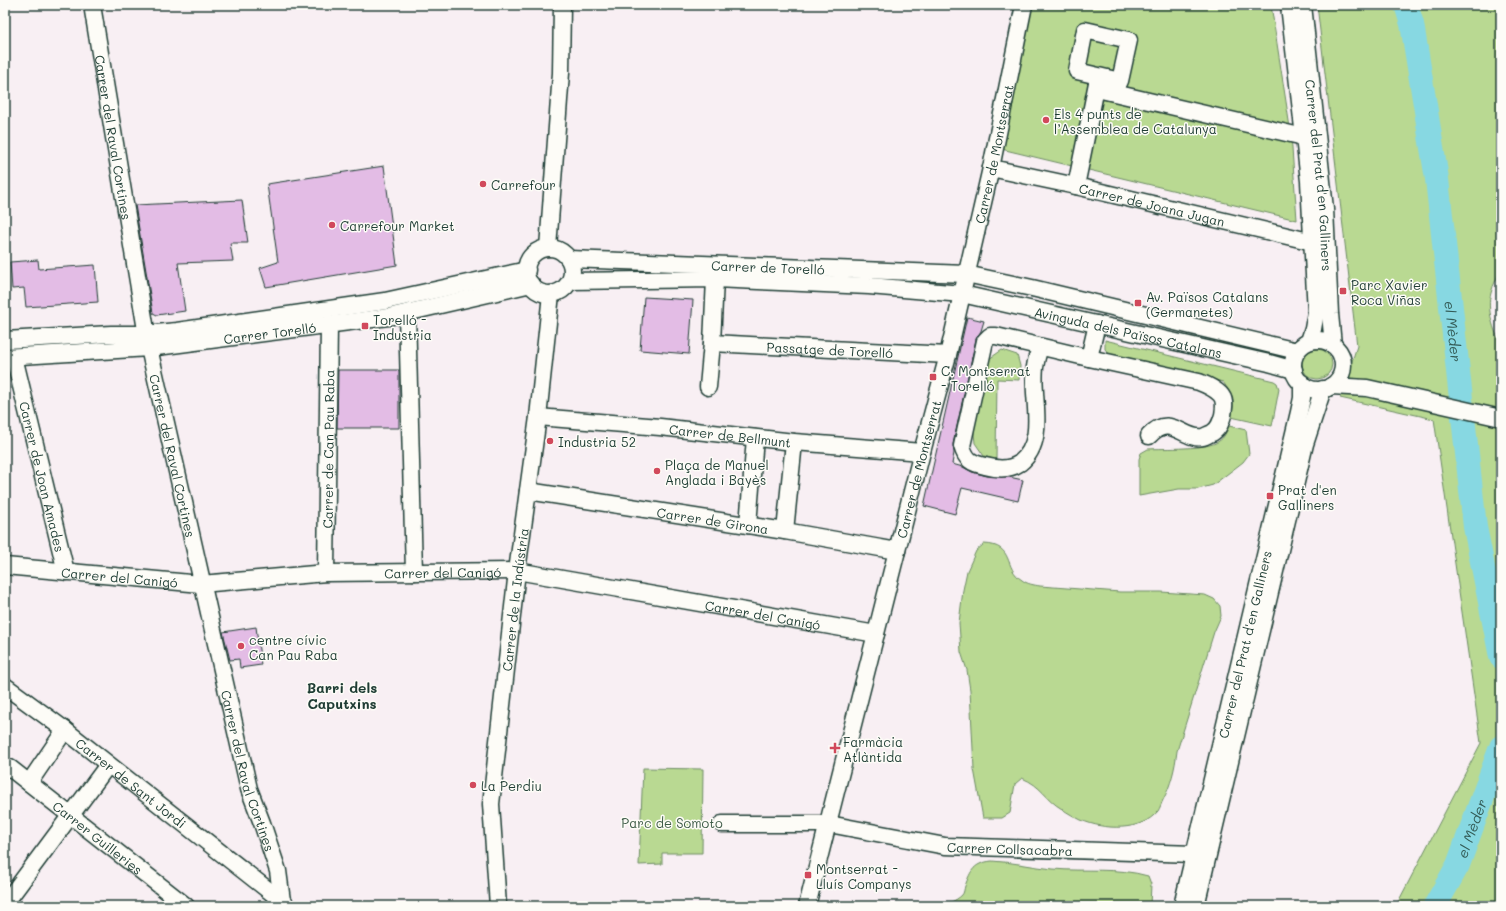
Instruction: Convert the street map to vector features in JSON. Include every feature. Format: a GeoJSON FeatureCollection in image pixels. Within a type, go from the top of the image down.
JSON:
{"type":"FeatureCollection","features":[{"type":"Feature","properties":{"kind":"street","name":"Carrer del Raval Cortines"},"geometry":{"type":"LineString","coordinates":[[92,5],[148,341],[249,790],[262,822],[278,871],[284,903]]}},
{"type":"Feature","properties":{"kind":"street"},"geometry":{"type":"LineString","coordinates":[[548,248],[561,73],[562,5]]}},
{"type":"Feature","properties":{"kind":"street","name":"Carrer del Prat d'en Galliners"},"geometry":{"type":"LineString","coordinates":[[1288,5],[1309,181],[1313,242],[1316,312],[1313,329],[1303,346]]}},
{"type":"Feature","properties":{"kind":"street","name":"Carrer del Prat d'en Galliners"},"geometry":{"type":"LineString","coordinates":[[1303,5],[1325,202],[1330,314],[1333,345]]}},
{"type":"Feature","properties":{"kind":"street","name":"Carrer de Montserrat"},"geometry":{"type":"LineString","coordinates":[[807,906],[948,355],[991,168],[1023,6]]}},
{"type":"Feature","properties":{"kind":"street"},"geometry":{"type":"LineString","coordinates":[[1076,186],[1098,82],[1304,137]]}},
{"type":"Feature","properties":{"kind":"street","name":"Carrer de Joana Jugan"},"geometry":{"type":"LineString","coordinates":[[991,168],[1076,186],[1313,242]]}},
{"type":"Feature","properties":{"kind":"street"},"geometry":{"type":"LineString","coordinates":[[548,248],[560,251],[569,259],[572,270],[570,281],[562,290],[551,294],[540,292],[529,277],[529,260],[533,255],[542,249],[548,248]]}},
{"type":"Feature","properties":{"kind":"street","name":"Carrer de Torelló"},"geometry":{"type":"LineString","coordinates":[[569,259],[966,274]]}},
{"type":"Feature","properties":{"kind":"street","name":"Avinguda dels Països Catalans"},"geometry":{"type":"LineString","coordinates":[[966,274],[1303,346]]}},
{"type":"Feature","properties":{"kind":"street","name":"Carrer Torelló"},"geometry":{"type":"LineString","coordinates":[[5,340],[111,334],[148,341],[529,277]]}},
{"type":"Feature","properties":{"kind":"street","name":"Carrer Torelló"},"geometry":{"type":"LineString","coordinates":[[10,357],[148,341],[329,325],[407,314],[529,277]]}},
{"type":"Feature","properties":{"kind":"street"},"geometry":{"type":"LineString","coordinates":[[708,387],[715,279]]}},
{"type":"Feature","properties":{"kind":"street","name":"Carrer de Torelló"},"geometry":{"type":"LineString","coordinates":[[570,281],[715,279],[869,286],[962,294]]}},
{"type":"Feature","properties":{"kind":"street","name":"Carrer de la Indústria"},"geometry":{"type":"LineString","coordinates":[[498,906],[491,804],[517,572],[538,417],[551,294]]}},
{"type":"Feature","properties":{"kind":"street","name":"Avinguda dels Països Catalans"},"geometry":{"type":"LineString","coordinates":[[962,294],[1268,362],[1298,377]]}},
{"type":"Feature","properties":{"kind":"street"},"geometry":{"type":"LineString","coordinates":[[407,314],[414,572]]}},
{"type":"Feature","properties":{"kind":"street"},"geometry":{"type":"LineString","coordinates":[[1089,358],[1098,324]]}},
{"type":"Feature","properties":{"kind":"street","name":"Carrer de Can Pau Raba"},"geometry":{"type":"LineString","coordinates":[[326,573],[329,325]]}},
{"type":"Feature","properties":{"kind":"street"},"geometry":{"type":"LineString","coordinates":[[1040,346],[1035,368],[1036,431],[1032,448],[1026,458],[1015,466],[1004,469],[986,467],[972,462],[965,455],[962,446],[985,341],[990,336],[996,336],[1199,382],[1213,387],[1222,396],[1225,406],[1222,422],[1216,431],[1202,437],[1189,435],[1179,429],[1166,426],[1155,429],[1149,436]]}},
{"type":"Feature","properties":{"kind":"street"},"geometry":{"type":"LineString","coordinates":[[1327,387],[1338,379],[1342,370],[1343,365],[1340,354],[1333,345],[1322,340],[1303,346],[1294,360],[1298,377],[1309,388],[1367,388],[1433,404],[1497,417]]}},
{"type":"Feature","properties":{"kind":"street","name":"Passatge de Torelló"},"geometry":{"type":"LineString","coordinates":[[712,343],[948,355]]}},
{"type":"Feature","properties":{"kind":"street","name":"Carrer de Joan Amades"},"geometry":{"type":"LineString","coordinates":[[10,357],[66,572]]}},
{"type":"Feature","properties":{"kind":"street"},"geometry":{"type":"LineString","coordinates":[[1343,365],[1367,388]]}},
{"type":"Feature","properties":{"kind":"street","name":"Carrer del Prat d'en Galliners"},"geometry":{"type":"LineString","coordinates":[[1182,906],[1299,412],[1302,398],[1298,377]]}},
{"type":"Feature","properties":{"kind":"street","name":"Carrer del Prat d'en Galliners"},"geometry":{"type":"LineString","coordinates":[[1196,906],[1306,444],[1327,387]]}},
{"type":"Feature","properties":{"kind":"street","name":"Carrer de Bellmunt"},"geometry":{"type":"LineString","coordinates":[[538,417],[660,427],[794,442],[922,452]]}},
{"type":"Feature","properties":{"kind":"street"},"geometry":{"type":"LineString","coordinates":[[748,525],[755,438]]}},
{"type":"Feature","properties":{"kind":"street"},"geometry":{"type":"LineString","coordinates":[[785,530],[794,442]]}},
{"type":"Feature","properties":{"kind":"street","name":"Carrer de Girona"},"geometry":{"type":"LineString","coordinates":[[528,491],[785,530],[897,551]]}},
{"type":"Feature","properties":{"kind":"street","name":"Carrer del Canigó"},"geometry":{"type":"LineString","coordinates":[[5,566],[202,584],[326,573],[517,572],[876,634]]}},
{"type":"Feature","properties":{"kind":"street","name":"Carrer de Sant Jordi"},"geometry":{"type":"LineString","coordinates":[[5,686],[65,730],[284,903]]}},
{"type":"Feature","properties":{"kind":"street"},"geometry":{"type":"LineString","coordinates":[[30,783],[65,730]]}},
{"type":"Feature","properties":{"kind":"street"},"geometry":{"type":"LineString","coordinates":[[8,906],[6,901],[108,765]]}},
{"type":"Feature","properties":{"kind":"street","name":"Carrer Guilleries"},"geometry":{"type":"LineString","coordinates":[[10,768],[71,815],[179,905]]}},
{"type":"Feature","properties":{"kind":"street","name":"Carrer Collsacabra"},"geometry":{"type":"LineString","coordinates":[[722,824],[829,824],[945,846],[1194,854]]}},
{"type":"Feature","properties":{"kind":"street"},"geometry":{"type":"LineString","coordinates":[[257,881],[272,877],[278,871]]}},
{"type":"Feature","properties":{"kind":"green space"},"geometry":{"type":"Polygon","coordinates":[[[1031,5],[1271,5],[1291,134],[1297,220],[997,148],[1031,5]]]}},
{"type":"Feature","properties":{"kind":"green space"},"geometry":{"type":"Polygon","coordinates":[[[1317,5],[1501,5],[1501,269],[1492,290],[1489,306],[1493,327],[1501,345],[1501,906],[1396,906],[1481,743],[1434,419],[1340,398],[1357,346],[1317,5]]]}},
{"type":"Feature","properties":{"kind":"green space"},"geometry":{"type":"Polygon","coordinates":[[[1105,340],[1274,381],[1277,383],[1279,389],[1272,426],[1231,417],[1233,398],[1223,382],[1109,354],[1105,349],[1105,340]]]}},
{"type":"Feature","properties":{"kind":"green space"},"geometry":{"type":"Polygon","coordinates":[[[1317,349],[1328,353],[1332,364],[1328,375],[1317,379],[1306,375],[1302,364],[1306,353],[1317,349]]]}},
{"type":"Feature","properties":{"kind":"green space"},"geometry":{"type":"Polygon","coordinates":[[[1002,350],[1017,355],[1020,366],[1019,380],[997,379],[996,460],[984,456],[975,443],[973,425],[989,359],[1002,350]]]}},
{"type":"Feature","properties":{"kind":"green space"},"geometry":{"type":"Polygon","coordinates":[[[1229,426],[1246,430],[1249,454],[1243,462],[1213,485],[1198,489],[1179,489],[1139,496],[1139,459],[1141,453],[1148,449],[1185,448],[1213,444],[1222,438],[1229,426]]]}},
{"type":"Feature","properties":{"kind":"green space"},"geometry":{"type":"Polygon","coordinates":[[[984,544],[994,545],[1000,548],[1008,558],[1016,575],[1031,584],[1120,592],[1161,592],[1205,595],[1214,599],[1220,606],[1221,616],[1214,632],[1177,751],[1174,770],[1159,810],[1151,818],[1142,823],[1122,827],[1100,826],[1090,823],[1081,820],[1062,809],[1029,781],[1022,778],[1015,784],[1010,813],[1002,818],[983,818],[974,769],[970,690],[967,670],[961,652],[959,623],[967,571],[976,551],[984,544]]]}},
{"type":"Feature","properties":{"kind":"green space","name":"Parc de Somoto"},"geometry":{"type":"Polygon","coordinates":[[[643,768],[703,769],[702,853],[662,853],[662,864],[639,865],[643,768]]]}},
{"type":"Feature","properties":{"kind":"green space"},"geometry":{"type":"Polygon","coordinates":[[[992,861],[1053,869],[1113,871],[1136,873],[1148,876],[1151,884],[1150,906],[939,906],[960,897],[974,868],[986,862],[992,861]]]}},
{"type":"Feature","properties":{"kind":"building","name":"Carrefour Market"},"geometry":{"type":"Polygon","coordinates":[[[384,166],[397,265],[266,287],[260,268],[278,262],[267,184],[384,166]]]}},
{"type":"Feature","properties":{"kind":"building"},"geometry":{"type":"Polygon","coordinates":[[[242,200],[248,243],[230,243],[233,261],[178,263],[185,311],[157,315],[153,313],[135,205],[242,200]]]}},
{"type":"Feature","properties":{"kind":"building"},"geometry":{"type":"Polygon","coordinates":[[[38,260],[39,269],[95,265],[98,302],[26,307],[24,288],[12,289],[10,262],[38,260]]]}},
{"type":"Feature","properties":{"kind":"building"},"geometry":{"type":"Polygon","coordinates":[[[644,297],[693,300],[689,354],[640,350],[644,297]]]}},
{"type":"Feature","properties":{"kind":"building"},"geometry":{"type":"Polygon","coordinates":[[[967,317],[984,321],[981,331],[976,339],[953,444],[954,453],[952,464],[987,476],[1009,477],[1023,480],[1018,501],[962,488],[955,514],[924,506],[967,317]]]}},
{"type":"Feature","properties":{"kind":"building"},"geometry":{"type":"Polygon","coordinates":[[[338,370],[399,370],[399,428],[337,428],[338,370]]]}},
{"type":"Feature","properties":{"kind":"building","name":"centre cívic Can Pau Raba"},"geometry":{"type":"Polygon","coordinates":[[[256,627],[261,665],[240,668],[239,659],[230,660],[223,632],[256,627]]]}},
{"type":"Feature","properties":{"kind":"waterway","name":"el Mèder"},"geometry":{"type":"LineString","coordinates":[[1406,5],[1412,24],[1437,179],[1475,527],[1501,657]]}},
{"type":"Feature","properties":{"kind":"waterway","name":"el Mèder"},"geometry":{"type":"LineString","coordinates":[[1435,906],[1458,865],[1501,747]]}},
{"type":"Feature","properties":{"kind":"place","name":"Els 4 punts de l’Assemblea de Catalunya"},"geometry":{"type":"Point","coordinates":[1046,120]}},
{"type":"Feature","properties":{"kind":"place","name":"Carrefour"},"geometry":{"type":"Point","coordinates":[483,184]}},
{"type":"Feature","properties":{"kind":"place","name":"Carrefour Market"},"geometry":{"type":"Point","coordinates":[332,225]}},
{"type":"Feature","properties":{"kind":"place","name":"Parc Xavier Roca Viñas"},"geometry":{"type":"Point","coordinates":[1343,291]}},
{"type":"Feature","properties":{"kind":"place","name":"Av. Països Catalans (Germanetes)"},"geometry":{"type":"Point","coordinates":[1138,303]}},
{"type":"Feature","properties":{"kind":"place","name":"Torelló - Industria"},"geometry":{"type":"Point","coordinates":[365,326]}},
{"type":"Feature","properties":{"kind":"place","name":"C. Montserrat - Torelló"},"geometry":{"type":"Point","coordinates":[933,377]}},
{"type":"Feature","properties":{"kind":"place","name":"Industria 52"},"geometry":{"type":"Point","coordinates":[550,441]}},
{"type":"Feature","properties":{"kind":"place","name":"Plaça de Manuel Anglada i Bayès"},"geometry":{"type":"Point","coordinates":[657,471]}},
{"type":"Feature","properties":{"kind":"place","name":"Prat d'en Galliners"},"geometry":{"type":"Point","coordinates":[1270,496]}},
{"type":"Feature","properties":{"kind":"place","name":"centre cívic Can Pau Raba"},"geometry":{"type":"Point","coordinates":[241,646]}},
{"type":"Feature","properties":{"kind":"place","name":"Farmàcia Atlàntida"},"geometry":{"type":"Point","coordinates":[835,748]}},
{"type":"Feature","properties":{"kind":"place","name":"La Perdiu"},"geometry":{"type":"Point","coordinates":[473,785]}},
{"type":"Feature","properties":{"kind":"place","name":"Montserrat - Lluís Companys"},"geometry":{"type":"Point","coordinates":[808,875]}},
{"type":"Feature","properties":{"kind":"district","name":"Barri dels Caputxins"},"geometry":{"type":"Point","coordinates":[342,696]}}]}
